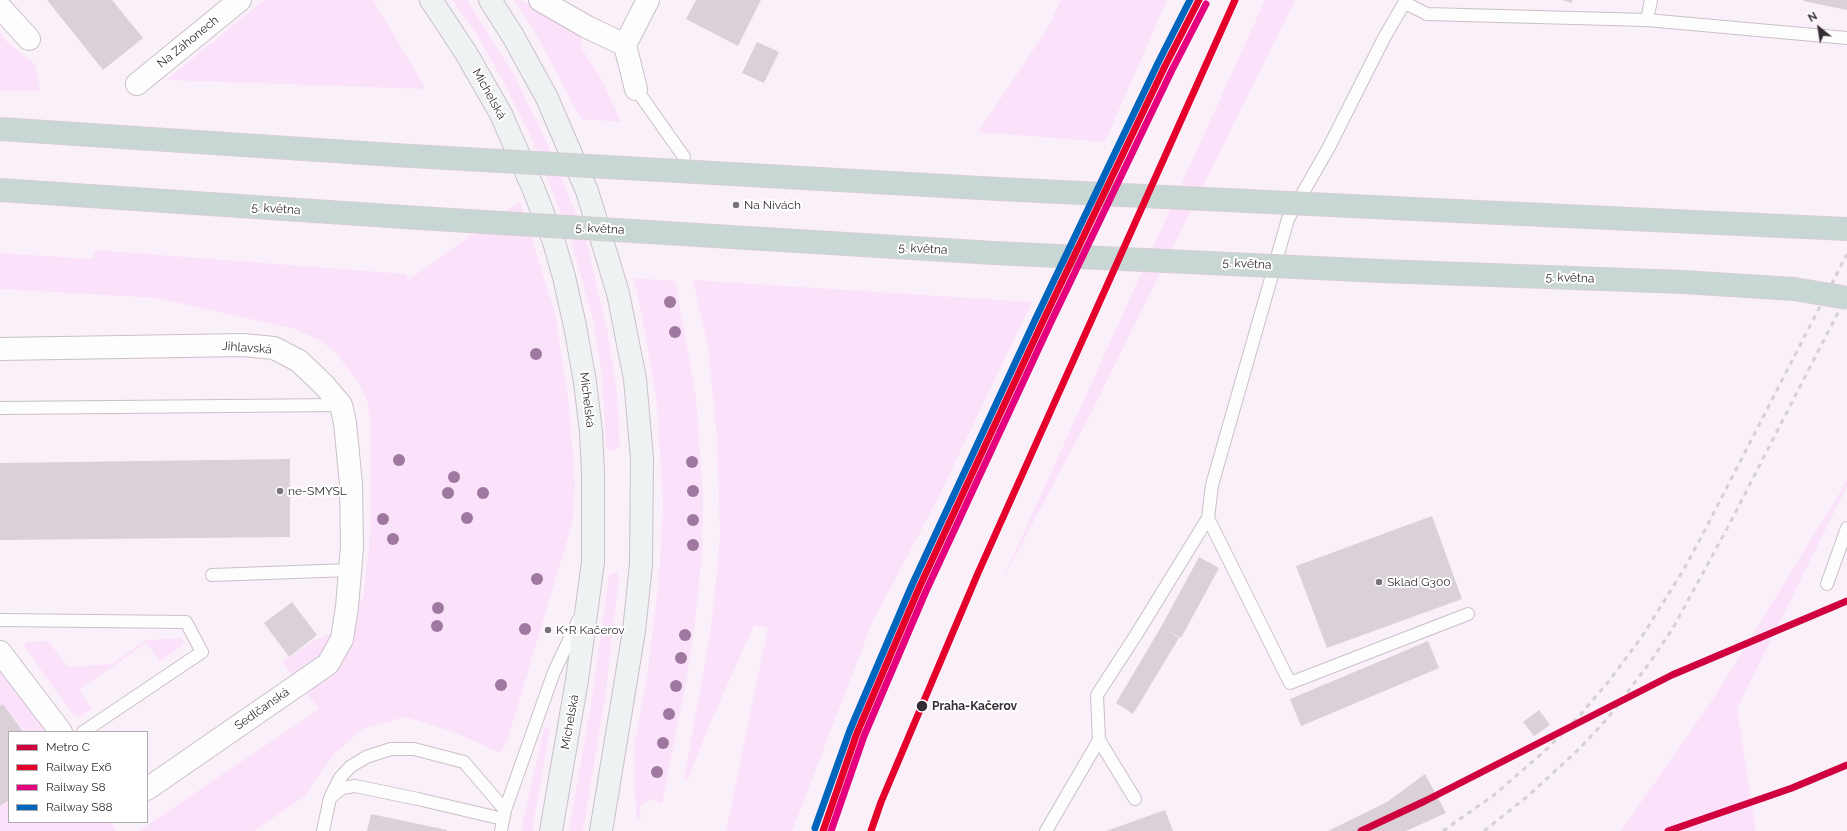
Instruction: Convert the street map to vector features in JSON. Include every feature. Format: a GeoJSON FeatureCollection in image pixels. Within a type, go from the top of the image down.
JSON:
{"type":"FeatureCollection","features":[{"type":"Feature","properties":{"kind":"highway"},"geometry":{"type":"LineString","coordinates":[[0,129],[394,155],[998,190],[1847,228]]}},
{"type":"Feature","properties":{"kind":"highway","name":"5. května"},"geometry":{"type":"LineString","coordinates":[[0,190],[419,218],[994,253],[1381,271],[1683,282],[1794,289],[1847,290]]}},
{"type":"Feature","properties":{"kind":"highway"},"geometry":{"type":"LineString","coordinates":[[1794,289],[1847,298]]}},
{"type":"Feature","properties":{"kind":"main road","name":"Michelská"},"geometry":{"type":"LineString","coordinates":[[431,0],[462,47],[501,114],[534,190],[552,236],[564,277],[582,365],[591,432],[594,538],[589,600],[551,831]]}},
{"type":"Feature","properties":{"kind":"main road"},"geometry":{"type":"LineString","coordinates":[[490,0],[513,36],[547,98],[587,190],[618,294],[634,379],[642,459],[641,564],[634,631],[601,831]]}},
{"type":"Feature","properties":{"kind":"street","name":"Na Záhonech"},"geometry":{"type":"LineString","coordinates":[[136,84],[240,0]]}},
{"type":"Feature","properties":{"kind":"street"},"geometry":{"type":"LineString","coordinates":[[540,0],[587,27],[625,45]]}},
{"type":"Feature","properties":{"kind":"street"},"geometry":{"type":"LineString","coordinates":[[636,89],[625,45],[648,0]]}},
{"type":"Feature","properties":{"kind":"street"},"geometry":{"type":"LineString","coordinates":[[0,7],[29,39]]}},
{"type":"Feature","properties":{"kind":"street","name":"Jihlavská"},"geometry":{"type":"LineString","coordinates":[[0,349],[243,345],[274,348],[299,361],[326,386],[341,405],[345,423],[351,484],[352,548],[347,607]]}},
{"type":"Feature","properties":{"kind":"street","name":"Sedlčanská"},"geometry":{"type":"LineString","coordinates":[[148,788],[328,664],[342,639],[347,607]]}},
{"type":"Feature","properties":{"kind":"street"},"geometry":{"type":"LineString","coordinates":[[0,652],[60,731]]}},
{"type":"Feature","properties":{"kind":"lane"},"geometry":{"type":"LineString","coordinates":[[1647,20],[1651,0]]}},
{"type":"Feature","properties":{"kind":"lane"},"geometry":{"type":"LineString","coordinates":[[1135,799],[1099,740],[1097,695],[1208,518],[1212,485],[1288,219],[1329,146],[1384,38],[1406,2],[1427,14],[1647,20],[1847,38]]}},
{"type":"Feature","properties":{"kind":"lane"},"geometry":{"type":"LineString","coordinates":[[636,89],[684,157]]}},
{"type":"Feature","properties":{"kind":"lane"},"geometry":{"type":"LineString","coordinates":[[0,408],[341,405]]}},
{"type":"Feature","properties":{"kind":"lane"},"geometry":{"type":"LineString","coordinates":[[1208,518],[1290,683],[1468,614]]}},
{"type":"Feature","properties":{"kind":"lane"},"geometry":{"type":"LineString","coordinates":[[1827,584],[1847,528]]}},
{"type":"Feature","properties":{"kind":"lane"},"geometry":{"type":"LineString","coordinates":[[212,575],[350,570]]}},
{"type":"Feature","properties":{"kind":"lane"},"geometry":{"type":"LineString","coordinates":[[503,820],[554,672],[589,600]]}},
{"type":"Feature","properties":{"kind":"lane"},"geometry":{"type":"LineString","coordinates":[[0,620],[186,622],[202,652],[84,731]]}},
{"type":"Feature","properties":{"kind":"lane"},"geometry":{"type":"LineString","coordinates":[[1046,831],[1099,740]]}},
{"type":"Feature","properties":{"kind":"lane"},"geometry":{"type":"LineString","coordinates":[[323,831],[330,798],[340,778],[350,767],[366,757],[391,749],[414,749],[464,762],[503,820]]}},
{"type":"Feature","properties":{"kind":"lane"},"geometry":{"type":"LineString","coordinates":[[330,798],[342,788],[355,786],[418,799],[503,820]]}},
{"type":"Feature","properties":{"kind":"shaded area"},"geometry":{"type":"Polygon","coordinates":[[[264,0],[373,0],[426,89],[166,80],[264,0]]]}},
{"type":"Feature","properties":{"kind":"shaded area"},"geometry":{"type":"Polygon","coordinates":[[[452,0],[467,0],[513,73],[545,138],[585,236],[607,328],[617,393],[620,446],[614,451],[608,449],[606,445],[602,375],[593,320],[569,233],[531,137],[502,79],[476,33],[452,0]]]}},
{"type":"Feature","properties":{"kind":"shaded area"},"geometry":{"type":"Polygon","coordinates":[[[514,0],[521,0],[584,33],[580,46],[602,80],[621,122],[581,119],[536,34],[514,0]]]}},
{"type":"Feature","properties":{"kind":"shaded area"},"geometry":{"type":"Polygon","coordinates":[[[1061,0],[1167,0],[1105,142],[978,132],[1048,28],[1061,0]]]}},
{"type":"Feature","properties":{"kind":"shaded area"},"geometry":{"type":"Polygon","coordinates":[[[1265,0],[1295,0],[1091,413],[1001,583],[1265,0]]]}},
{"type":"Feature","properties":{"kind":"shaded area"},"geometry":{"type":"Polygon","coordinates":[[[0,32],[6,41],[35,64],[40,91],[0,91],[0,32]]]}},
{"type":"Feature","properties":{"kind":"shaded area"},"geometry":{"type":"Polygon","coordinates":[[[520,201],[555,314],[569,404],[575,486],[572,524],[507,742],[500,753],[454,732],[405,717],[363,729],[333,755],[306,795],[254,831],[139,831],[319,709],[282,662],[313,641],[330,634],[363,599],[369,549],[371,496],[371,431],[368,404],[360,385],[336,353],[321,341],[295,329],[157,298],[0,289],[0,253],[93,259],[95,250],[406,274],[408,280],[520,201]]]}},
{"type":"Feature","properties":{"kind":"shaded area"},"geometry":{"type":"Polygon","coordinates":[[[634,278],[675,281],[696,397],[703,496],[702,554],[695,624],[686,682],[662,804],[650,799],[640,806],[641,818],[636,818],[634,747],[647,678],[659,577],[663,506],[657,405],[634,278]]]}},
{"type":"Feature","properties":{"kind":"shaded area"},"geometry":{"type":"Polygon","coordinates":[[[693,280],[1032,302],[937,500],[872,623],[792,831],[726,831],[768,628],[754,625],[709,726],[688,780],[684,779],[710,635],[720,534],[717,438],[708,348],[693,280]]]}},
{"type":"Feature","properties":{"kind":"shaded area"},"geometry":{"type":"Polygon","coordinates":[[[1847,481],[1847,486],[1737,708],[1756,831],[1621,831],[1715,696],[1847,481]]]}},
{"type":"Feature","properties":{"kind":"shaded area"},"geometry":{"type":"Polygon","coordinates":[[[615,572],[619,578],[605,699],[583,831],[569,831],[592,697],[609,575],[615,572]]]}},
{"type":"Feature","properties":{"kind":"shaded area"},"geometry":{"type":"Polygon","coordinates":[[[182,638],[184,642],[183,645],[160,661],[146,643],[79,690],[92,708],[81,716],[76,716],[72,713],[24,646],[27,642],[48,641],[68,667],[112,664],[146,640],[182,638]]]}},
{"type":"Feature","properties":{"kind":"shaded area"},"geometry":{"type":"Polygon","coordinates":[[[0,666],[45,731],[22,731],[3,704],[0,706],[0,666]]]}},
{"type":"Feature","properties":{"kind":"shaded area"},"geometry":{"type":"Polygon","coordinates":[[[548,726],[550,730],[532,831],[521,831],[544,728],[548,726]]]}},
{"type":"Feature","properties":{"kind":"shaded area"},"geometry":{"type":"Polygon","coordinates":[[[8,801],[8,823],[111,823],[116,831],[0,831],[0,806],[8,801]]]}},
{"type":"Feature","properties":{"kind":"building"},"geometry":{"type":"Polygon","coordinates":[[[47,0],[112,0],[143,38],[103,70],[47,0]]]}},
{"type":"Feature","properties":{"kind":"building"},"geometry":{"type":"Polygon","coordinates":[[[696,0],[761,0],[738,46],[686,19],[696,0]]]}},
{"type":"Feature","properties":{"kind":"building"},"geometry":{"type":"Polygon","coordinates":[[[1562,0],[1572,0],[1572,3],[1562,0]]]}},
{"type":"Feature","properties":{"kind":"building"},"geometry":{"type":"Polygon","coordinates":[[[1847,0],[1847,10],[1803,1],[1847,0]]]}},
{"type":"Feature","properties":{"kind":"building"},"geometry":{"type":"Polygon","coordinates":[[[757,42],[779,52],[764,83],[742,73],[757,42]]]}},
{"type":"Feature","properties":{"kind":"building"},"geometry":{"type":"Polygon","coordinates":[[[290,459],[290,537],[0,540],[0,463],[290,459]]]}},
{"type":"Feature","properties":{"kind":"building","name":"Sklad G300"},"geometry":{"type":"Polygon","coordinates":[[[1432,516],[1462,599],[1327,648],[1296,566],[1432,516]]]}},
{"type":"Feature","properties":{"kind":"building"},"geometry":{"type":"Polygon","coordinates":[[[1199,557],[1219,568],[1181,638],[1167,630],[1179,638],[1133,714],[1116,703],[1161,627],[1199,557]]]}},
{"type":"Feature","properties":{"kind":"building"},"geometry":{"type":"Polygon","coordinates":[[[292,602],[317,635],[289,657],[264,623],[292,602]]]}},
{"type":"Feature","properties":{"kind":"building"},"geometry":{"type":"Polygon","coordinates":[[[1428,641],[1439,668],[1301,726],[1290,699],[1428,641]]]}},
{"type":"Feature","properties":{"kind":"building"},"geometry":{"type":"Polygon","coordinates":[[[3,704],[22,731],[8,731],[8,801],[0,806],[0,706],[3,704]]]}},
{"type":"Feature","properties":{"kind":"building"},"geometry":{"type":"Polygon","coordinates":[[[1539,710],[1550,725],[1534,736],[1523,722],[1539,710]]]}},
{"type":"Feature","properties":{"kind":"building"},"geometry":{"type":"Polygon","coordinates":[[[1425,774],[1446,813],[1406,831],[1328,831],[1387,802],[1425,774]]]}},
{"type":"Feature","properties":{"kind":"building"},"geometry":{"type":"Polygon","coordinates":[[[1165,810],[1173,831],[1106,831],[1165,810]]]}},
{"type":"Feature","properties":{"kind":"building"},"geometry":{"type":"Polygon","coordinates":[[[371,814],[447,830],[447,831],[367,831],[371,814]]]}},
{"type":"Feature","properties":{"kind":"railway"},"geometry":{"type":"LineString","coordinates":[[1443,831],[1494,795],[1547,749],[1580,715],[1609,681],[1643,635],[1684,569],[1847,254]]}},
{"type":"Feature","properties":{"kind":"railway"},"geometry":{"type":"LineString","coordinates":[[1484,831],[1528,796],[1580,748],[1607,719],[1651,661],[1673,628],[1730,523],[1847,295]]}},
{"type":"Feature","properties":{"kind":"metro line","name":"C"},"geometry":{"type":"LineString","coordinates":[[1361,831],[1425,801],[1672,675],[1847,601]]}},
{"type":"Feature","properties":{"kind":"metro line","name":"C"},"geometry":{"type":"LineString","coordinates":[[1668,831],[1792,788],[1847,765]]}},
{"type":"Feature","properties":{"kind":"rail line","name":"S88"},"geometry":{"type":"LineString","coordinates":[[815,828],[850,730],[912,585],[1036,318],[1158,63],[1190,0]]}},
{"type":"Feature","properties":{"kind":"rail line","name":"Ex6"},"geometry":{"type":"LineString","coordinates":[[823,831],[857,733],[919,588],[1043,321],[1165,66],[1199,0]]}},
{"type":"Feature","properties":{"kind":"rail line","name":"Ex6"},"geometry":{"type":"LineString","coordinates":[[871,831],[881,802],[978,573],[1235,0]]}},
{"type":"Feature","properties":{"kind":"rail line","name":"S8"},"geometry":{"type":"LineString","coordinates":[[831,831],[864,736],[926,591],[1050,324],[1172,70],[1206,4]]}},
{"type":"Feature","properties":{"kind":"place","name":"Na Nivách"},"geometry":{"type":"Point","coordinates":[736,205]}},
{"type":"Feature","properties":{"kind":"place","name":"ne-SMYSL"},"geometry":{"type":"Point","coordinates":[280,491]}},
{"type":"Feature","properties":{"kind":"place","name":"Sklad G300"},"geometry":{"type":"Point","coordinates":[1379,582]}},
{"type":"Feature","properties":{"kind":"place","name":"K+R Kačerov"},"geometry":{"type":"Point","coordinates":[548,630]}},
{"type":"Feature","properties":{"kind":"place","name":"Praha-Kačerov"},"geometry":{"type":"Point","coordinates":[922,706]}}]}
